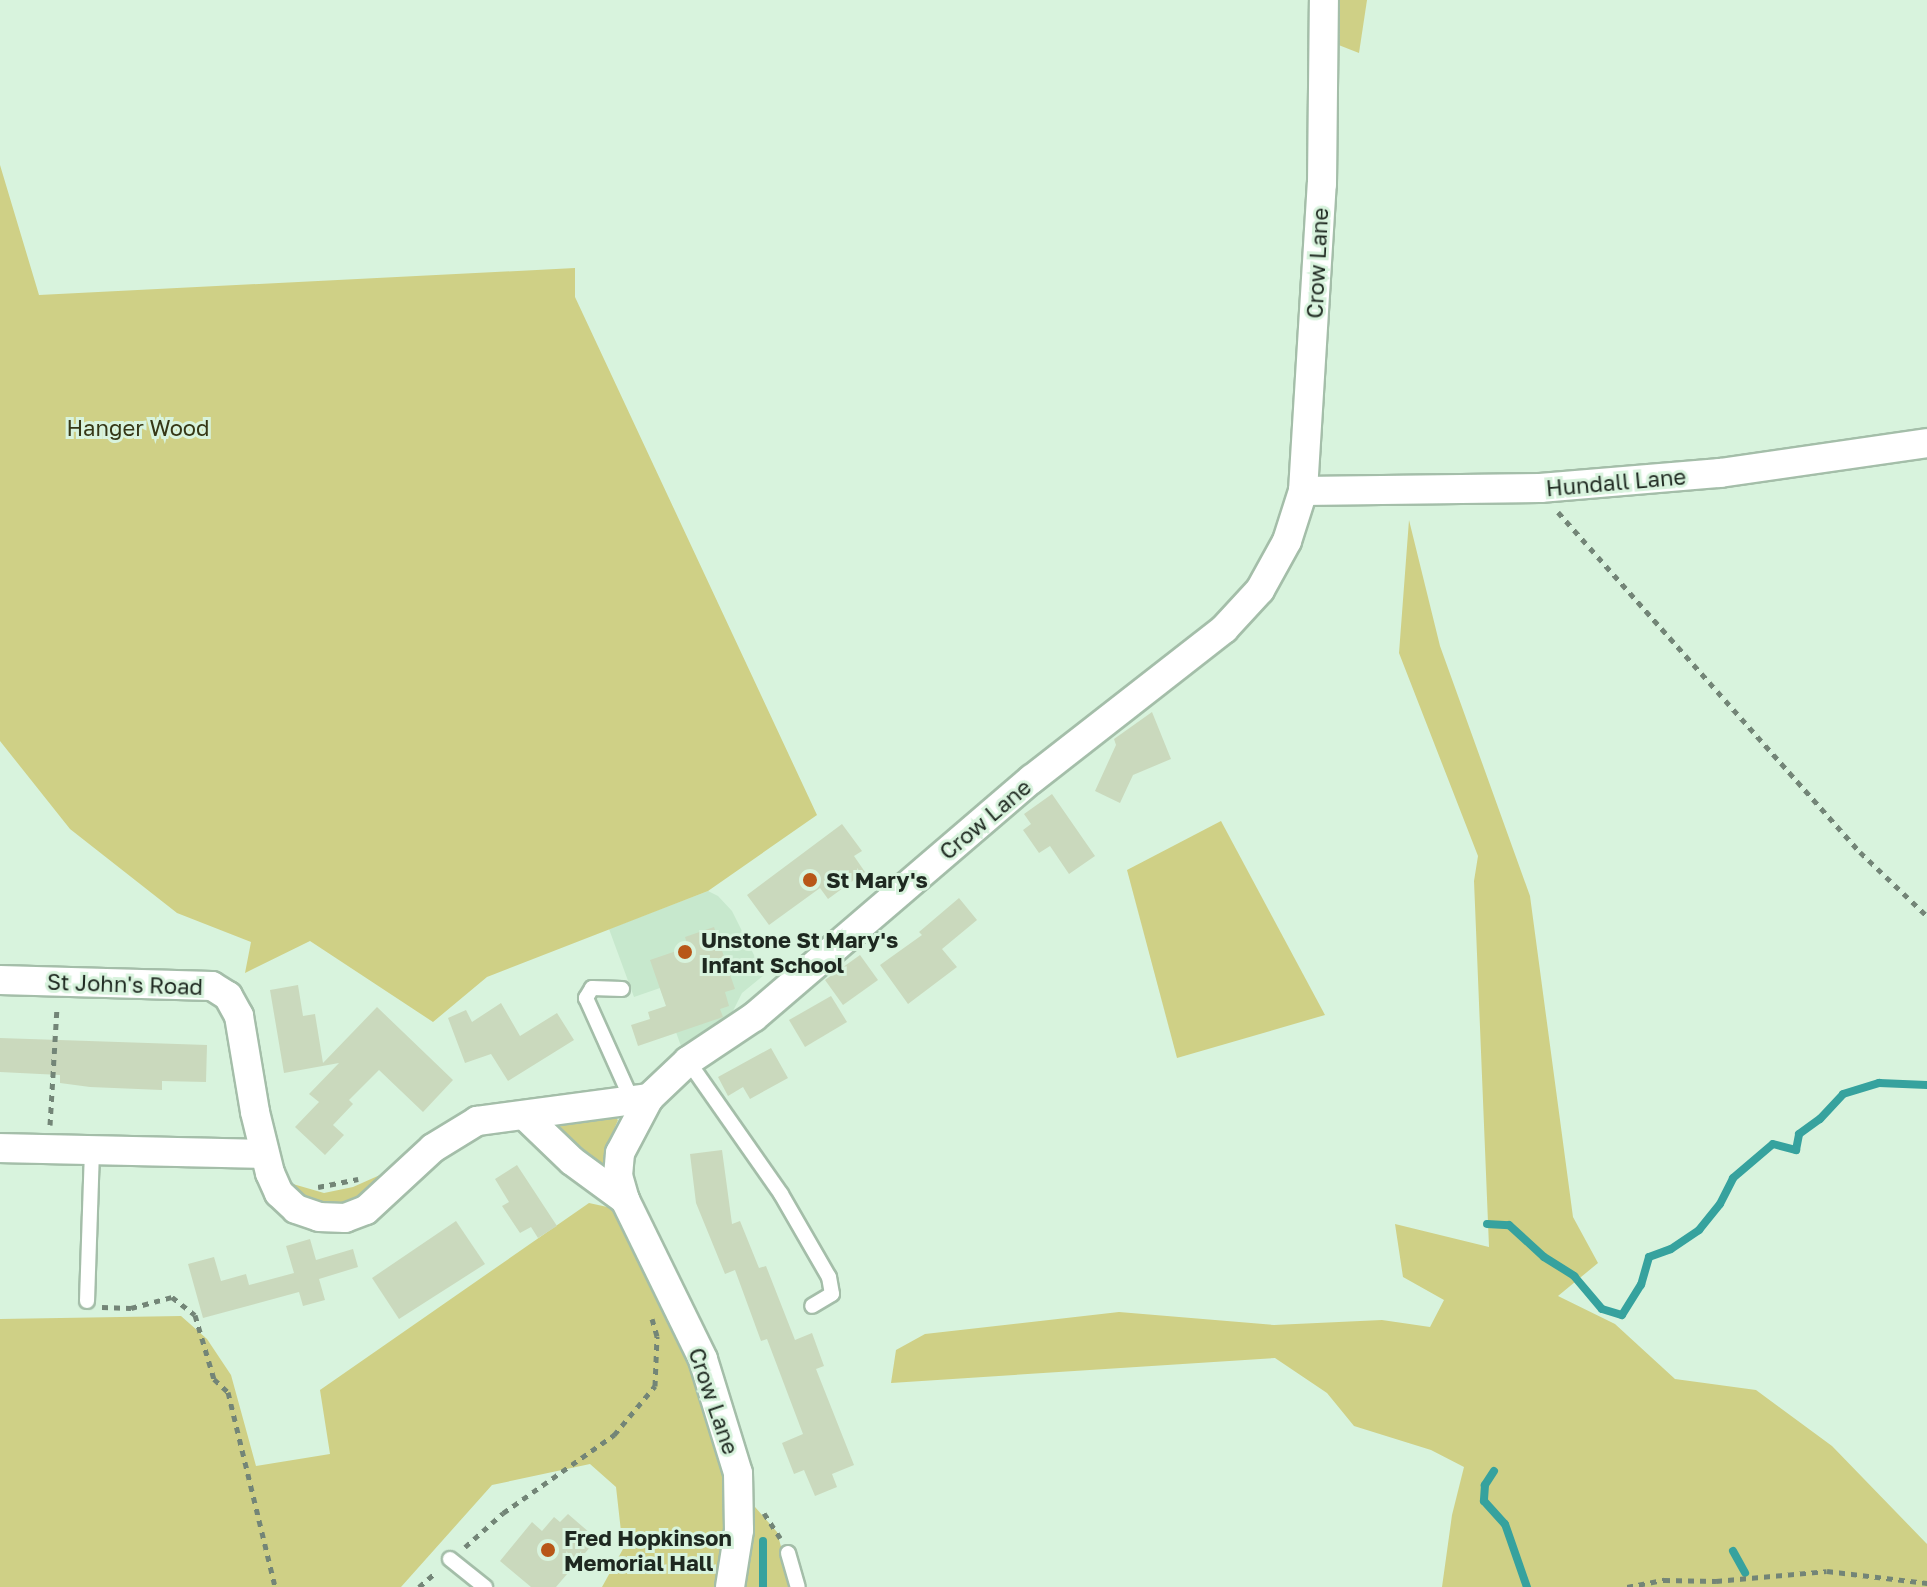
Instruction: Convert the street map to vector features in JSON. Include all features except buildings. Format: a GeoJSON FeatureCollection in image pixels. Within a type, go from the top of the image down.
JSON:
{"type":"FeatureCollection","features":[{"type":"Feature","properties":{"kind":"street","name":"Crow Lane"},"geometry":{"type":"LineString","coordinates":[[730,1587],[739,1530],[738,1473],[703,1359],[625,1200],[618,1176],[620,1153],[640,1098],[754,1017],[1032,779],[1224,629],[1260,590],[1287,541],[1303,491],[1322,184],[1324,0]]}},
{"type":"Feature","properties":{"kind":"street","name":"Hundall Lane"},"geometry":{"type":"LineString","coordinates":[[1303,491],[1540,488],[1720,473],[1927,443]]}},
{"type":"Feature","properties":{"kind":"street","name":"St John's Road"},"geometry":{"type":"LineString","coordinates":[[0,980],[212,986],[228,996],[239,1016],[264,1154],[279,1193],[296,1209],[319,1217],[345,1218],[366,1210],[387,1194],[433,1148],[477,1121],[640,1098]]}},
{"type":"Feature","properties":{"kind":"street"},"geometry":{"type":"LineString","coordinates":[[524,1115],[572,1161],[625,1200]]}},
{"type":"Feature","properties":{"kind":"street"},"geometry":{"type":"LineString","coordinates":[[0,1148],[264,1154]]}},
{"type":"Feature","properties":{"kind":"lane"},"geometry":{"type":"LineString","coordinates":[[622,989],[592,988],[586,998],[640,1098]]}},
{"type":"Feature","properties":{"kind":"lane"},"geometry":{"type":"LineString","coordinates":[[688,1061],[781,1194],[829,1277],[832,1294],[812,1306]]}},
{"type":"Feature","properties":{"kind":"lane"},"geometry":{"type":"LineString","coordinates":[[87,1301],[92,1152]]}},
{"type":"Feature","properties":{"kind":"lane"},"geometry":{"type":"LineString","coordinates":[[788,1553],[798,1587]]}},
{"type":"Feature","properties":{"kind":"lane"},"geometry":{"type":"LineString","coordinates":[[450,1559],[485,1587]]}},
{"type":"Feature","properties":{"kind":"path"},"geometry":{"type":"LineString","coordinates":[[1540,488],[1860,852],[1927,916]]}},
{"type":"Feature","properties":{"kind":"path"},"geometry":{"type":"LineString","coordinates":[[49,1150],[59,981]]}},
{"type":"Feature","properties":{"kind":"path"},"geometry":{"type":"LineString","coordinates":[[311,1185],[325,1188],[366,1176]]}},
{"type":"Feature","properties":{"kind":"path"},"geometry":{"type":"LineString","coordinates":[[87,1301],[97,1307],[131,1308],[172,1297],[195,1315],[214,1379],[228,1392],[275,1587]]}},
{"type":"Feature","properties":{"kind":"path"},"geometry":{"type":"LineString","coordinates":[[450,1559],[503,1513],[614,1435],[655,1386],[657,1336],[648,1307]]}},
{"type":"Feature","properties":{"kind":"path"},"geometry":{"type":"LineString","coordinates":[[1627,1587],[1664,1580],[1716,1581],[1827,1571],[1927,1583]]}},
{"type":"Feature","properties":{"kind":"shaded area","name":"Unstone St Mary's Infant School"},"geometry":{"type":"Polygon","coordinates":[[[708,891],[718,896],[732,911],[764,975],[742,993],[733,1011],[681,1046],[660,988],[634,997],[609,929],[708,891]]]}},
{"type":"Feature","properties":{"kind":"green space"},"geometry":{"type":"Polygon","coordinates":[[[1334,0],[1367,0],[1359,53],[1336,44],[1334,0]]]}},
{"type":"Feature","properties":{"kind":"green space","name":"Hanger Wood"},"geometry":{"type":"Polygon","coordinates":[[[0,165],[39,295],[575,268],[575,297],[817,815],[708,891],[487,977],[433,1022],[310,941],[245,973],[251,942],[177,913],[70,829],[0,741],[0,165]]]}},
{"type":"Feature","properties":{"kind":"green space"},"geometry":{"type":"Polygon","coordinates":[[[1409,520],[1440,646],[1530,896],[1573,1217],[1598,1263],[1558,1296],[1615,1324],[1675,1379],[1756,1390],[1832,1446],[1927,1544],[1927,1587],[1442,1587],[1452,1515],[1464,1467],[1431,1450],[1354,1426],[1327,1393],[1275,1358],[891,1383],[896,1350],[925,1334],[1119,1312],[1274,1325],[1382,1320],[1430,1327],[1444,1300],[1403,1277],[1395,1224],[1489,1247],[1474,881],[1478,856],[1399,653],[1409,520]]]}},
{"type":"Feature","properties":{"kind":"green space"},"geometry":{"type":"Polygon","coordinates":[[[1221,821],[1325,1015],[1177,1058],[1127,870],[1221,821]]]}},
{"type":"Feature","properties":{"kind":"green space"},"geometry":{"type":"Polygon","coordinates":[[[612,1114],[618,1120],[607,1146],[605,1166],[597,1173],[554,1130],[559,1123],[612,1114]]]}},
{"type":"Feature","properties":{"kind":"green space"},"geometry":{"type":"Polygon","coordinates":[[[398,1167],[386,1181],[339,1211],[307,1202],[286,1182],[324,1193],[353,1187],[398,1167]]]}},
{"type":"Feature","properties":{"kind":"green space"},"geometry":{"type":"Polygon","coordinates":[[[589,1203],[612,1208],[689,1360],[720,1467],[777,1532],[792,1587],[602,1587],[623,1549],[616,1487],[590,1464],[492,1485],[401,1587],[0,1587],[0,1319],[181,1316],[207,1339],[231,1375],[256,1466],[330,1454],[320,1390],[589,1203]]]}},
{"type":"Feature","properties":{"kind":"waterway"},"geometry":{"type":"LineString","coordinates":[[1487,1224],[1509,1225],[1544,1257],[1574,1276],[1602,1309],[1622,1315],[1641,1285],[1649,1257],[1671,1249],[1699,1230],[1720,1204],[1733,1178],[1773,1144],[1796,1150],[1799,1134],[1820,1119],[1843,1094],[1879,1083],[1927,1085]]}},
{"type":"Feature","properties":{"kind":"waterway"},"geometry":{"type":"LineString","coordinates":[[1494,1471],[1485,1485],[1484,1501],[1505,1524],[1527,1587]]}},
{"type":"Feature","properties":{"kind":"waterway"},"geometry":{"type":"LineString","coordinates":[[763,1541],[763,1587]]}},
{"type":"Feature","properties":{"kind":"waterway"},"geometry":{"type":"LineString","coordinates":[[1733,1551],[1745,1573]]}},
{"type":"Feature","properties":{"kind":"place","name":"St Mary's"},"geometry":{"type":"Point","coordinates":[810,880]}},
{"type":"Feature","properties":{"kind":"place","name":"Unstone St Mary's Infant School"},"geometry":{"type":"Point","coordinates":[685,952]}},
{"type":"Feature","properties":{"kind":"place","name":"Fred Hopkinson Memorial Hall"},"geometry":{"type":"Point","coordinates":[548,1550]}}]}
